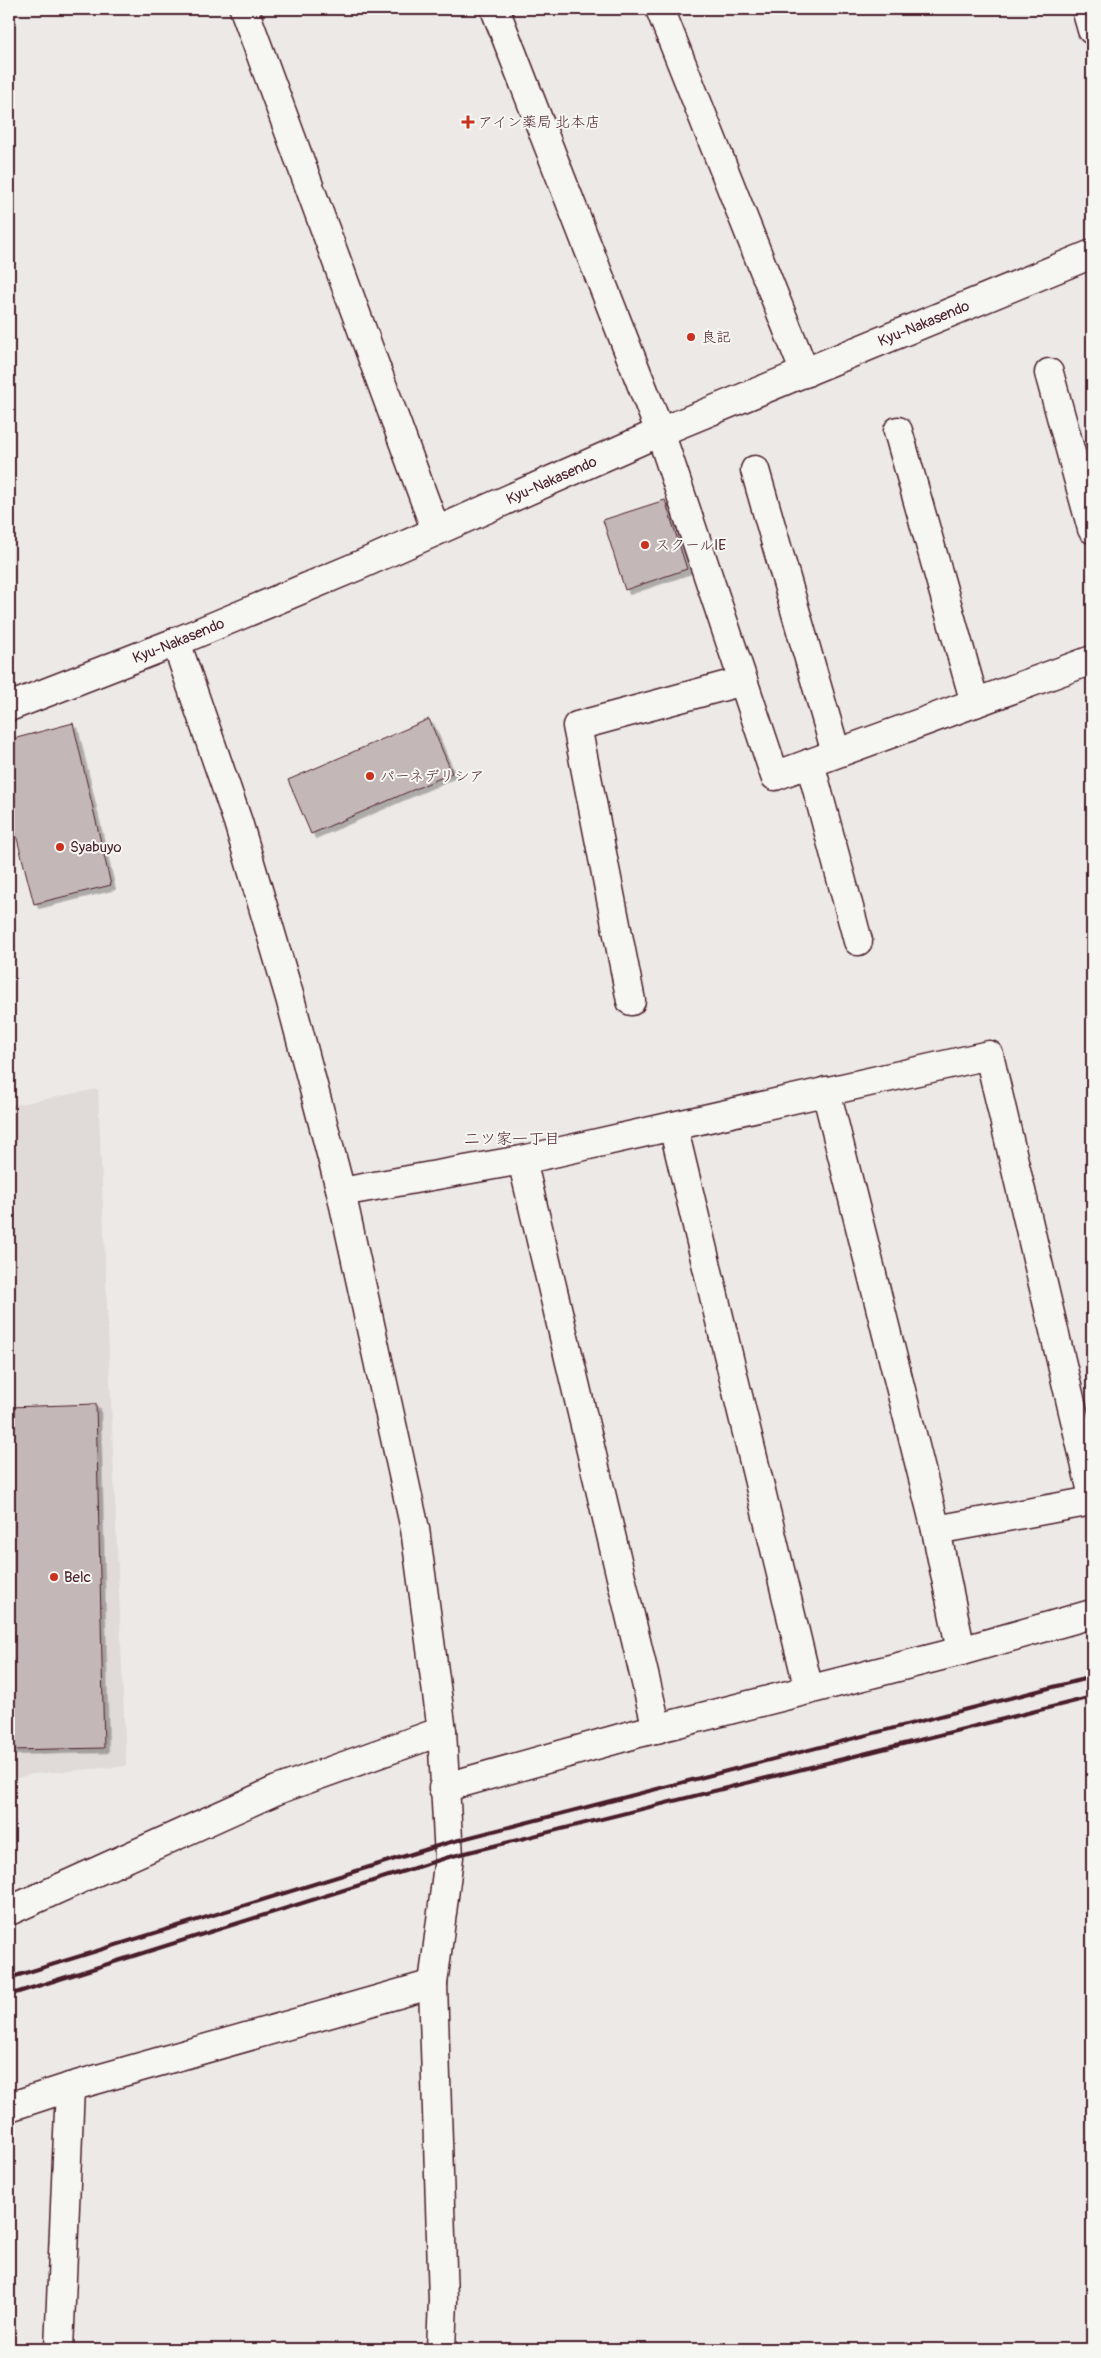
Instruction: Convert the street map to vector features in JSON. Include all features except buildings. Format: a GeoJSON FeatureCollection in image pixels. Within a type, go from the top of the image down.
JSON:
{"type":"FeatureCollection","features":[{"type":"Feature","properties":{"kind":"street"},"geometry":{"type":"LineString","coordinates":[[244,9],[436,531]]}},
{"type":"Feature","properties":{"kind":"street"},"geometry":{"type":"LineString","coordinates":[[495,9],[660,432],[775,776],[1092,660]]}},
{"type":"Feature","properties":{"kind":"street"},"geometry":{"type":"LineString","coordinates":[[660,9],[805,372]]}},
{"type":"Feature","properties":{"kind":"street"},"geometry":{"type":"LineString","coordinates":[[1086,9],[1092,30]]}},
{"type":"Feature","properties":{"kind":"street","name":"Kyu-Nakasendo"},"geometry":{"type":"LineString","coordinates":[[9,707],[176,642],[436,531],[660,432],[1092,254]]}},
{"type":"Feature","properties":{"kind":"street"},"geometry":{"type":"LineString","coordinates":[[1048,373],[1092,529]]}},
{"type":"Feature","properties":{"kind":"street"},"geometry":{"type":"LineString","coordinates":[[898,431],[975,703]]}},
{"type":"Feature","properties":{"kind":"street"},"geometry":{"type":"LineString","coordinates":[[755,470],[836,753]]}},
{"type":"Feature","properties":{"kind":"street"},"geometry":{"type":"LineString","coordinates":[[176,642],[238,822],[290,998],[341,1192],[415,1529],[442,1732],[443,1788],[449,1857],[433,1984],[443,2300],[440,2349]]}},
{"type":"Feature","properties":{"kind":"street"},"geometry":{"type":"LineString","coordinates":[[631,1001],[577,726],[743,680]]}},
{"type":"Feature","properties":{"kind":"street"},"geometry":{"type":"LineString","coordinates":[[810,763],[858,940]]}},
{"type":"Feature","properties":{"kind":"street"},"geometry":{"type":"LineString","coordinates":[[341,1192],[522,1160],[989,1054],[1092,1492]]}},
{"type":"Feature","properties":{"kind":"street"},"geometry":{"type":"LineString","coordinates":[[826,1091],[936,1530],[961,1651]]}},
{"type":"Feature","properties":{"kind":"street"},"geometry":{"type":"LineString","coordinates":[[673,1126],[809,1690]]}},
{"type":"Feature","properties":{"kind":"street"},"geometry":{"type":"LineString","coordinates":[[522,1160],[657,1729]]}},
{"type":"Feature","properties":{"kind":"street"},"geometry":{"type":"LineString","coordinates":[[936,1530],[1092,1501]]}},
{"type":"Feature","properties":{"kind":"street"},"geometry":{"type":"LineString","coordinates":[[443,1788],[657,1729],[961,1651],[1092,1614]]}},
{"type":"Feature","properties":{"kind":"street"},"geometry":{"type":"LineString","coordinates":[[9,1911],[277,1790],[442,1732]]}},
{"type":"Feature","properties":{"kind":"street"},"geometry":{"type":"LineString","coordinates":[[9,2107],[70,2087],[433,1984]]}},
{"type":"Feature","properties":{"kind":"street"},"geometry":{"type":"LineString","coordinates":[[59,2349],[70,2087]]}},
{"type":"Feature","properties":{"kind":"shaded area"},"geometry":{"type":"Polygon","coordinates":[[[98,1089],[126,1766],[32,1774],[9,1780],[9,1106],[98,1089]]]}},
{"type":"Feature","properties":{"kind":"railway"},"geometry":{"type":"LineString","coordinates":[[9,1978],[447,1843],[1092,1677]]}},
{"type":"Feature","properties":{"kind":"railway"},"geometry":{"type":"LineString","coordinates":[[9,1995],[449,1857],[1092,1697]]}},
{"type":"Feature","properties":{"kind":"place","name":"アイン薬局 北本店"},"geometry":{"type":"Point","coordinates":[468,122]}},
{"type":"Feature","properties":{"kind":"place","name":"良記"},"geometry":{"type":"Point","coordinates":[691,337]}},
{"type":"Feature","properties":{"kind":"place","name":"スクールIE"},"geometry":{"type":"Point","coordinates":[645,545]}},
{"type":"Feature","properties":{"kind":"place","name":"パーネデリシア"},"geometry":{"type":"Point","coordinates":[370,776]}},
{"type":"Feature","properties":{"kind":"place","name":"Syabuyo"},"geometry":{"type":"Point","coordinates":[60,847]}},
{"type":"Feature","properties":{"kind":"place","name":"Belc"},"geometry":{"type":"Point","coordinates":[54,1577]}},
{"type":"Feature","properties":{"kind":"district","name":"二ツ家一丁目"},"geometry":{"type":"Point","coordinates":[512,1138]}}]}
